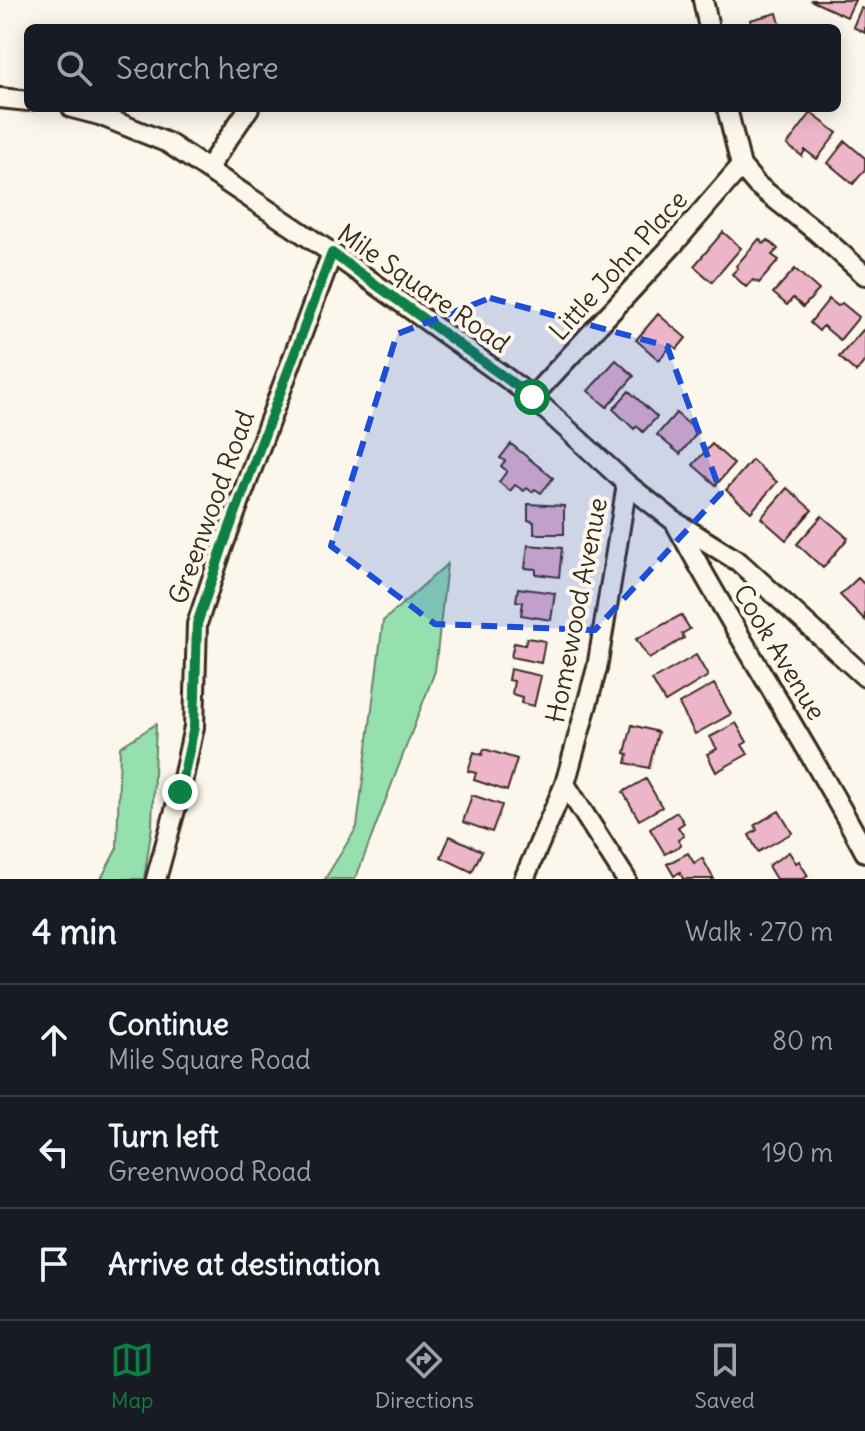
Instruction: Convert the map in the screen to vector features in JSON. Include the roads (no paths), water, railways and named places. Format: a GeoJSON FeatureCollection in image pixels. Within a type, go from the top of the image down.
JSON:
{"type":"FeatureCollection","features":[{"type":"Feature","properties":{"kind":"street"},"geometry":{"type":"LineString","coordinates":[[703,0],[708,24]]}},
{"type":"Feature","properties":{"kind":"street"},"geometry":{"type":"LineString","coordinates":[[0,98],[24,101]]}},
{"type":"Feature","properties":{"kind":"street","name":"Mile Square Road"},"geometry":{"type":"LineString","coordinates":[[87,112],[168,143],[208,168],[532,397],[627,484],[674,521],[739,562],[865,677]]}},
{"type":"Feature","properties":{"kind":"street"},"geometry":{"type":"LineString","coordinates":[[208,168],[246,112]]}},
{"type":"Feature","properties":{"kind":"street"},"geometry":{"type":"LineString","coordinates":[[728,112],[741,166],[757,185],[865,275]]}},
{"type":"Feature","properties":{"kind":"street","name":"Little John Place"},"geometry":{"type":"LineString","coordinates":[[532,397],[672,246],[741,166]]}},
{"type":"Feature","properties":{"kind":"street","name":"Greenwood Road"},"geometry":{"type":"LineString","coordinates":[[156,879],[194,727],[197,624],[332,253]]}},
{"type":"Feature","properties":{"kind":"street","name":"Homewood Avenue"},"geometry":{"type":"LineString","coordinates":[[524,879],[565,784],[597,668],[627,484]]}},
{"type":"Feature","properties":{"kind":"street","name":"Cook Avenue"},"geometry":{"type":"LineString","coordinates":[[674,521],[710,588],[820,768],[865,852]]}},
{"type":"Feature","properties":{"kind":"street"},"geometry":{"type":"LineString","coordinates":[[565,784],[626,879]]}}]}
